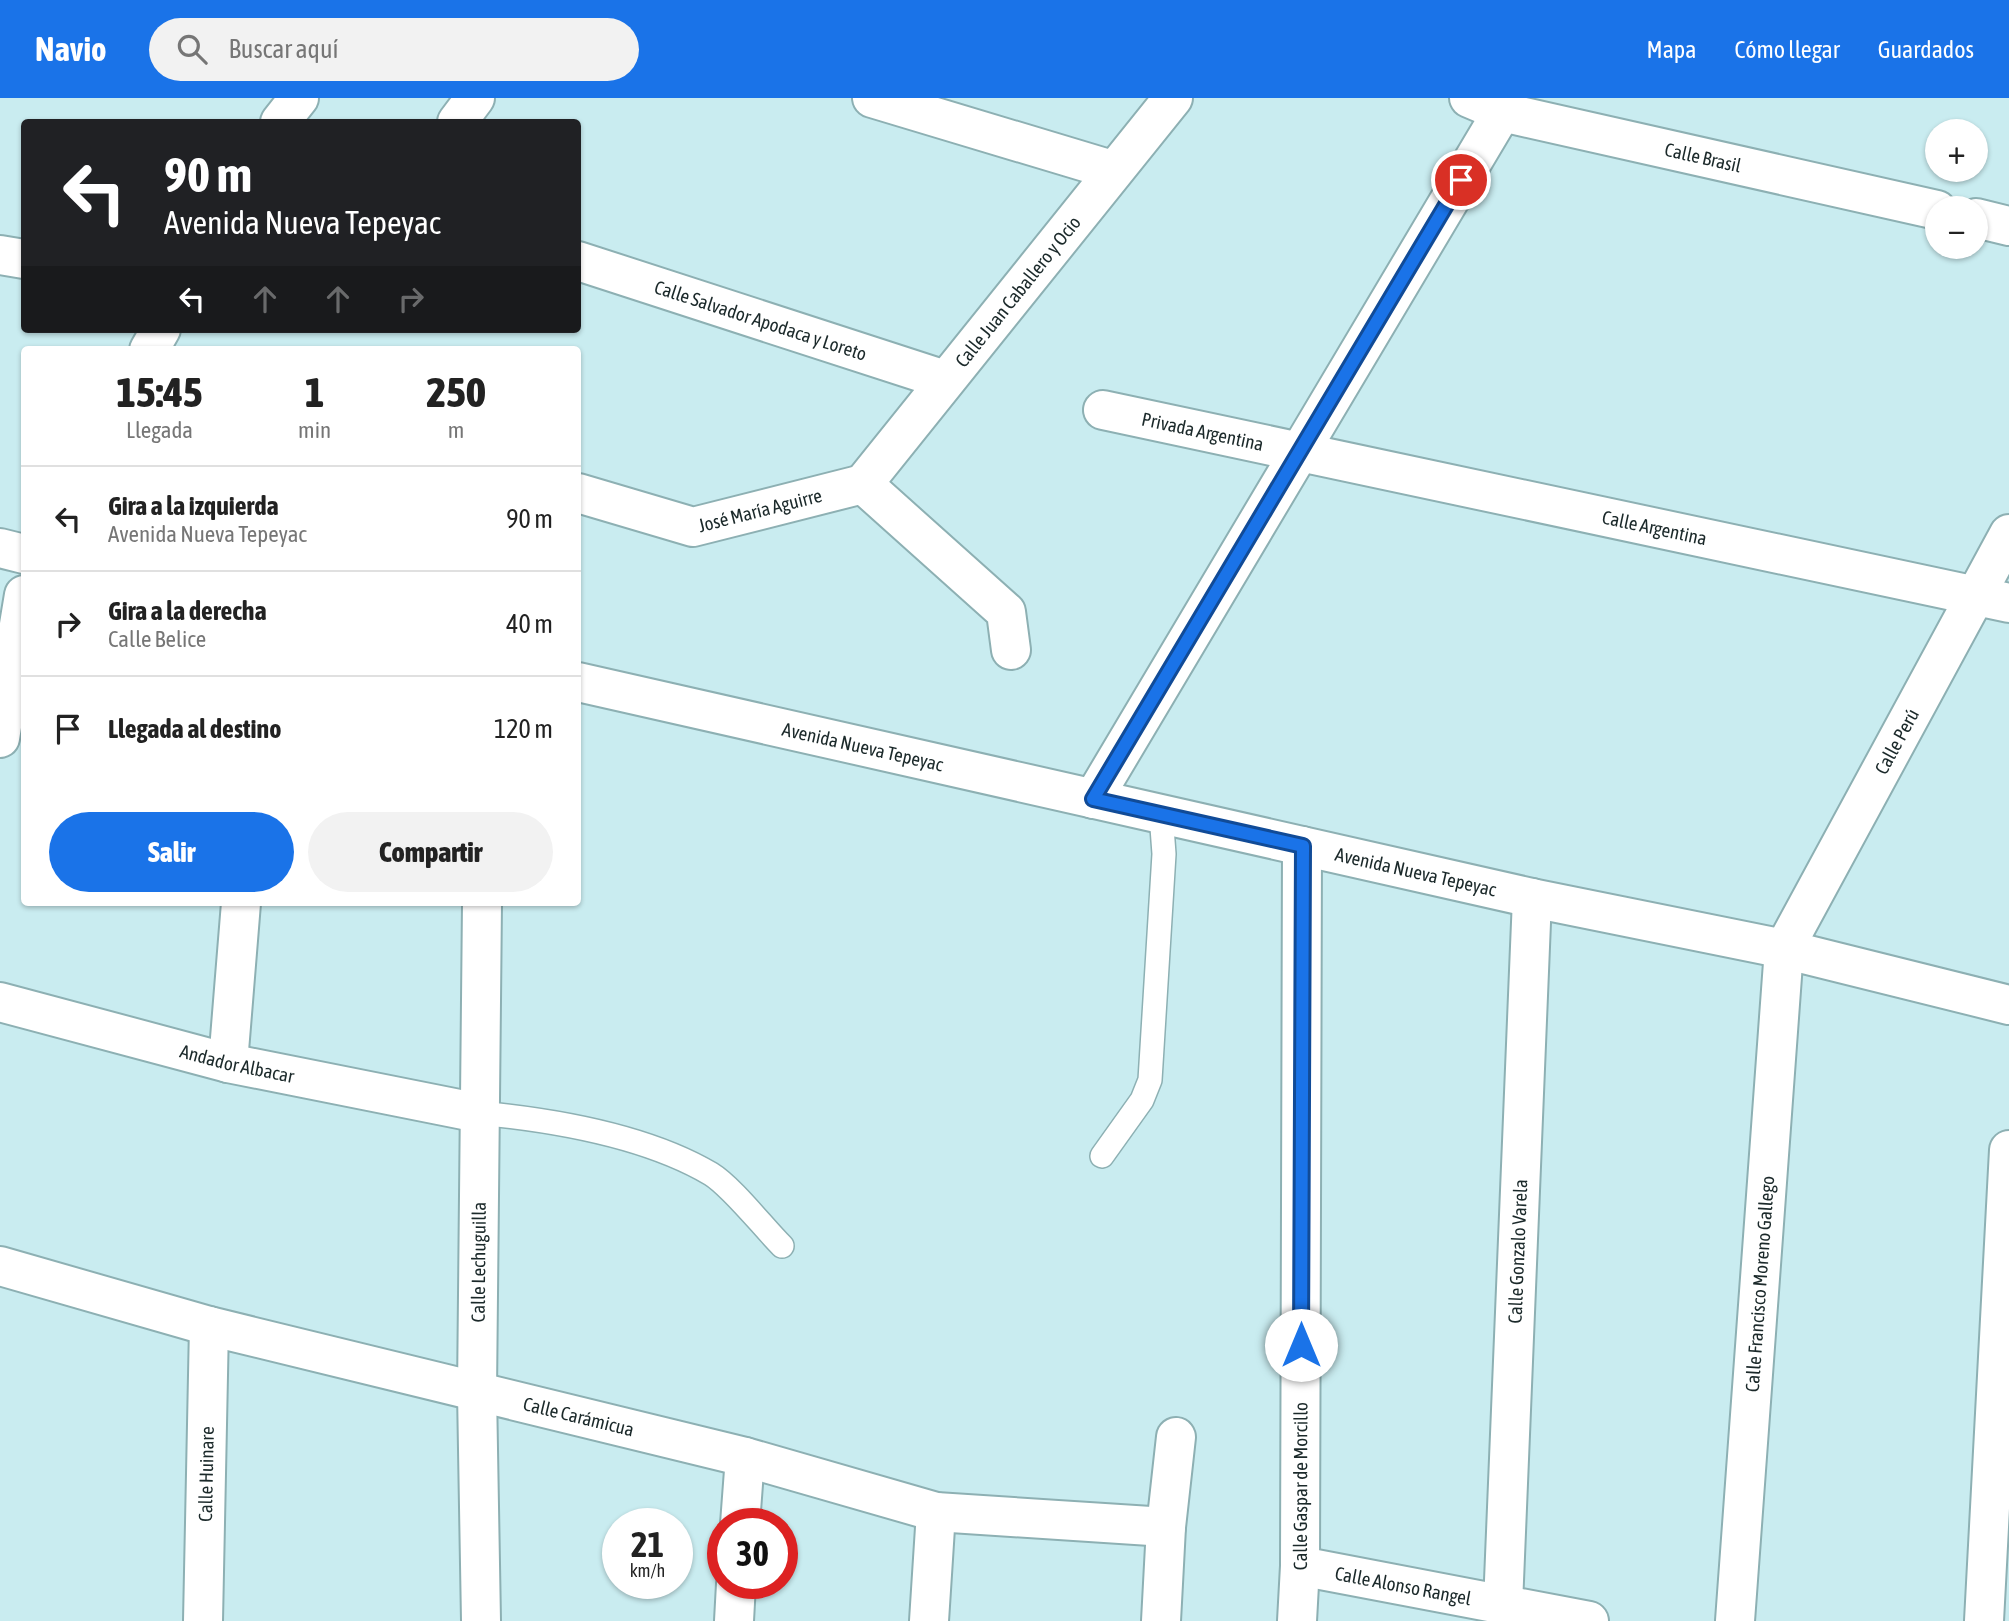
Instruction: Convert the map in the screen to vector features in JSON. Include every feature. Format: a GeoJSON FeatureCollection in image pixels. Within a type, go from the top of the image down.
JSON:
{"type":"FeatureCollection","features":[{"type":"Feature","properties":{"kind":"street"},"geometry":{"type":"LineString","coordinates":[[282,119],[299,98]]}},
{"type":"Feature","properties":{"kind":"street"},"geometry":{"type":"LineString","coordinates":[[459,119],[475,98]]}},
{"type":"Feature","properties":{"kind":"street"},"geometry":{"type":"LineString","coordinates":[[872,98],[1112,170]]}},
{"type":"Feature","properties":{"kind":"street","name":"Calle Juan Caballero y Ocio"},"geometry":{"type":"LineString","coordinates":[[863,484],[1112,170],[1173,98]]}},
{"type":"Feature","properties":{"kind":"street"},"geometry":{"type":"LineString","coordinates":[[1093,799],[1300,452],[1485,105]]}},
{"type":"Feature","properties":{"kind":"street","name":"Calle Brasil"},"geometry":{"type":"LineString","coordinates":[[1485,105],[1925,207]]}},
{"type":"Feature","properties":{"kind":"street"},"geometry":{"type":"LineString","coordinates":[[1988,221],[2009,226]]}},
{"type":"Feature","properties":{"kind":"street"},"geometry":{"type":"LineString","coordinates":[[0,255],[21,258]]}},
{"type":"Feature","properties":{"kind":"street","name":"Calle Salvador Apodaca y Loreto"},"geometry":{"type":"LineString","coordinates":[[581,262],[945,380]]}},
{"type":"Feature","properties":{"kind":"street","name":"Privada Argentina"},"geometry":{"type":"LineString","coordinates":[[1103,410],[1300,452]]}},
{"type":"Feature","properties":{"kind":"street","name":"Calle Argentina"},"geometry":{"type":"LineString","coordinates":[[1300,452],[1992,600]]}},
{"type":"Feature","properties":{"kind":"street"},"geometry":{"type":"LineString","coordinates":[[863,484],[1006,612],[1011,650]]}},
{"type":"Feature","properties":{"kind":"street","name":"José María Aguirre"},"geometry":{"type":"LineString","coordinates":[[581,493],[693,527],[863,484]]}},
{"type":"Feature","properties":{"kind":"street","name":"Calle Perú"},"geometry":{"type":"LineString","coordinates":[[1784,949],[1992,600],[2009,534]]}},
{"type":"Feature","properties":{"kind":"street"},"geometry":{"type":"LineString","coordinates":[[0,548],[21,553]]}},
{"type":"Feature","properties":{"kind":"street"},"geometry":{"type":"LineString","coordinates":[[0,738],[21,613]]}},
{"type":"Feature","properties":{"kind":"street","name":"Avenida Nueva Tepeyac"},"geometry":{"type":"LineString","coordinates":[[581,683],[1532,898],[1784,949],[2009,1005]]}},
{"type":"Feature","properties":{"kind":"street","name":"Calle Gaspar de Morcillo"},"geometry":{"type":"LineString","coordinates":[[1297,1621],[1300,1566],[1303,846]]}},
{"type":"Feature","properties":{"kind":"street","name":"Calle Gonzalo Varela"},"geometry":{"type":"LineString","coordinates":[[1503,1605],[1532,898]]}},
{"type":"Feature","properties":{"kind":"street"},"geometry":{"type":"LineString","coordinates":[[228,1063],[241,906]]}},
{"type":"Feature","properties":{"kind":"street","name":"Calle Lechuguilla"},"geometry":{"type":"LineString","coordinates":[[481,1621],[477,1392],[482,906]]}},
{"type":"Feature","properties":{"kind":"street","name":"Calle Francisco Moreno Gallego"},"geometry":{"type":"LineString","coordinates":[[1735,1621],[1784,949]]}},
{"type":"Feature","properties":{"kind":"street","name":"Andador Albacar"},"geometry":{"type":"LineString","coordinates":[[0,1002],[228,1063],[479,1113]]}},
{"type":"Feature","properties":{"kind":"street"},"geometry":{"type":"LineString","coordinates":[[1984,1621],[2009,1150]]}},
{"type":"Feature","properties":{"kind":"street","name":"Calle Carámicua"},"geometry":{"type":"LineString","coordinates":[[0,1266],[209,1326],[745,1457],[936,1512],[1166,1527]]}},
{"type":"Feature","properties":{"kind":"street","name":"Calle Huinare"},"geometry":{"type":"LineString","coordinates":[[203,1621],[209,1326]]}},
{"type":"Feature","properties":{"kind":"street"},"geometry":{"type":"LineString","coordinates":[[1161,1621],[1166,1527],[1176,1437]]}},
{"type":"Feature","properties":{"kind":"street"},"geometry":{"type":"LineString","coordinates":[[741,1508],[745,1457]]}},
{"type":"Feature","properties":{"kind":"street"},"geometry":{"type":"LineString","coordinates":[[929,1621],[936,1512]]}},
{"type":"Feature","properties":{"kind":"street","name":"Calle Alonso Rangel"},"geometry":{"type":"LineString","coordinates":[[1300,1566],[1589,1621]]}},
{"type":"Feature","properties":{"kind":"street"},"geometry":{"type":"LineString","coordinates":[[734,1621],[735,1599]]}},
{"type":"Feature","properties":{"kind":"lane"},"geometry":{"type":"LineString","coordinates":[[1102,1156],[1142,1100],[1150,1080],[1164,854],[1161,814]]}},
{"type":"Feature","properties":{"kind":"lane"},"geometry":{"type":"LineString","coordinates":[[479,1113],[527,1118],[649,1145],[713,1175],[782,1246]]}},
{"type":"Feature","properties":{"kind":"route"},"geometry":{"type":"LineString","coordinates":[[1301,1345],[1303,846],[1093,799],[1461,180]]}}]}
